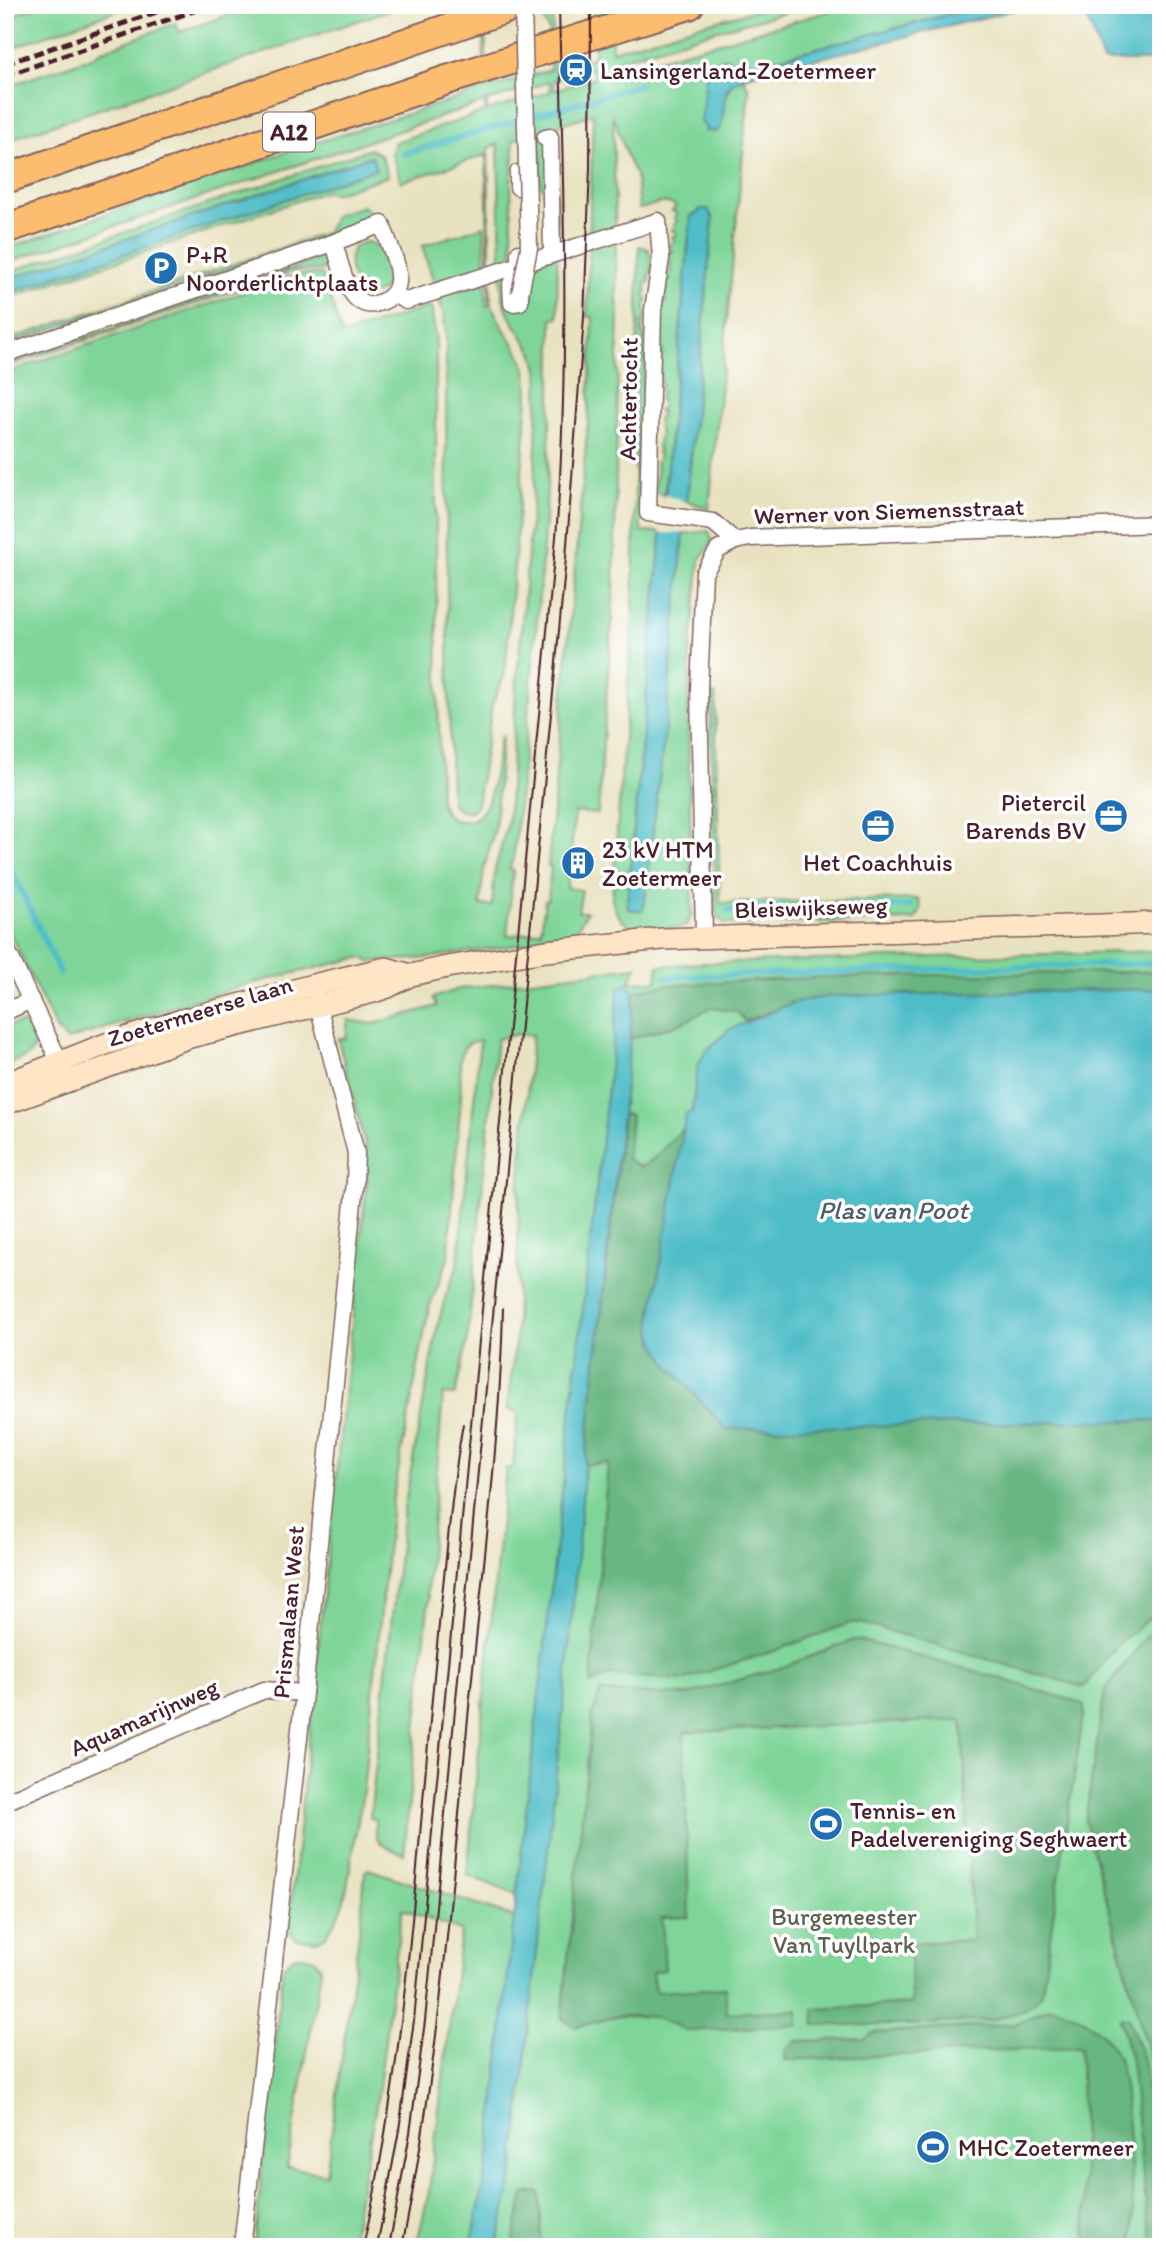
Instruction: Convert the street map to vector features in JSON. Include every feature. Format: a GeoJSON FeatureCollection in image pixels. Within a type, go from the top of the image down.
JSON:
{"type":"FeatureCollection","features":[{"type":"Feature","properties":{"kind":"highway","name":"A12"},"geometry":{"type":"LineString","coordinates":[[5,179],[517,5]]}},
{"type":"Feature","properties":{"kind":"highway","name":"A12"},"geometry":{"type":"LineString","coordinates":[[5,229],[412,92],[689,5]]}},
{"type":"Feature","properties":{"kind":"street"},"geometry":{"type":"LineString","coordinates":[[519,259],[520,284],[511,284],[512,303],[520,302],[529,248],[523,5]]}},
{"type":"Feature","properties":{"kind":"street"},"geometry":{"type":"LineString","coordinates":[[393,294],[406,301],[519,259],[552,254],[545,210],[550,137],[545,138]]}},
{"type":"Feature","properties":{"kind":"street"},"geometry":{"type":"LineString","coordinates":[[518,187],[518,173],[527,173]]}},
{"type":"Feature","properties":{"kind":"street","name":"Achtertocht"},"geometry":{"type":"LineString","coordinates":[[552,254],[658,221],[661,258],[653,310],[648,513],[713,522],[735,541]]}},
{"type":"Feature","properties":{"kind":"street"},"geometry":{"type":"LineString","coordinates":[[5,354],[334,243],[382,224],[398,275],[393,294],[376,304],[365,304],[355,298],[349,289],[334,243]]}},
{"type":"Feature","properties":{"kind":"street","name":"Werner von Siemensstraat"},"geometry":{"type":"LineString","coordinates":[[704,936],[699,689],[704,573],[718,550],[735,541],[750,538],[1161,524]]}},
{"type":"Feature","properties":{"kind":"street","name":"Bleiswijkseweg"},"geometry":{"type":"LineString","coordinates":[[465,964],[597,945],[704,936],[1161,923]]}},
{"type":"Feature","properties":{"kind":"street"},"geometry":{"type":"LineString","coordinates":[[5,946],[54,1050],[61,1071]]}},
{"type":"Feature","properties":{"kind":"street","name":"Zoetermeerse laan"},"geometry":{"type":"LineString","coordinates":[[5,1084],[190,1037],[316,994],[388,987],[411,975],[465,964]]}},
{"type":"Feature","properties":{"kind":"street","name":"Prismalaan West"},"geometry":{"type":"LineString","coordinates":[[242,2247],[304,1693],[355,1182],[356,1153],[316,994]]}},
{"type":"Feature","properties":{"kind":"street"},"geometry":{"type":"LineString","coordinates":[[5,1012],[31,1000]]}},
{"type":"Feature","properties":{"kind":"street","name":"Zoetermeerse laan"},"geometry":{"type":"LineString","coordinates":[[5,1104],[61,1071]]}},
{"type":"Feature","properties":{"kind":"street","name":"Aquamarijnweg"},"geometry":{"type":"LineString","coordinates":[[5,1802],[264,1690],[304,1693]]}},
{"type":"Feature","properties":{"kind":"green space"},"geometry":{"type":"Polygon","coordinates":[[[41,5],[132,5],[5,50],[5,18],[41,5]]]}},
{"type":"Feature","properties":{"kind":"green space"},"geometry":{"type":"Polygon","coordinates":[[[258,5],[404,5],[5,141],[5,87],[90,58],[176,23],[179,32],[258,5]]]}},
{"type":"Feature","properties":{"kind":"green space"},"geometry":{"type":"Polygon","coordinates":[[[483,5],[487,89],[550,70],[549,31],[537,5],[552,5],[554,69],[594,57],[594,5],[611,5],[612,51],[775,5],[812,5],[612,62],[613,72],[852,5],[946,5],[948,15],[747,66],[734,65],[726,58],[707,64],[701,122],[721,104],[735,81],[743,77],[749,90],[709,509],[687,501],[713,219],[708,209],[699,209],[699,212],[691,216],[664,496],[655,491],[660,436],[658,418],[662,412],[658,410],[662,407],[659,397],[662,394],[662,384],[659,383],[662,380],[659,376],[659,356],[663,355],[659,353],[663,350],[660,343],[663,341],[659,339],[662,328],[660,316],[663,311],[660,309],[666,302],[664,293],[667,290],[664,288],[667,286],[664,283],[671,279],[666,275],[673,271],[668,268],[673,264],[669,263],[671,258],[668,253],[673,251],[668,246],[675,241],[672,237],[677,235],[672,230],[675,229],[677,221],[674,217],[677,214],[672,211],[676,206],[662,203],[639,209],[636,175],[613,115],[619,305],[614,588],[598,814],[575,812],[567,888],[582,890],[578,912],[587,912],[576,930],[558,939],[427,958],[369,962],[365,958],[357,958],[241,986],[67,1040],[56,1029],[5,923],[5,373],[295,275],[322,274],[342,335],[431,306],[436,340],[440,798],[444,811],[458,821],[476,818],[483,811],[489,799],[502,735],[495,827],[484,868],[480,905],[492,906],[495,870],[508,821],[516,690],[535,472],[539,374],[534,354],[510,317],[502,296],[498,144],[488,148],[491,302],[497,318],[523,361],[527,375],[528,399],[505,674],[492,705],[477,805],[470,811],[462,811],[451,800],[446,337],[444,316],[438,297],[485,282],[486,306],[489,306],[486,155],[401,182],[392,153],[395,142],[485,112],[485,102],[5,263],[5,249],[289,151],[484,90],[483,5]],[[593,68],[554,80],[554,90],[594,78],[593,68]],[[550,82],[487,101],[487,111],[550,92],[550,82]],[[593,114],[555,126],[558,317],[552,318],[545,522],[527,726],[510,869],[513,870],[507,936],[541,931],[545,900],[548,900],[551,866],[548,866],[588,422],[593,317],[587,317],[593,114]],[[540,131],[513,140],[511,181],[514,308],[527,307],[529,274],[545,251],[545,194],[540,181],[540,131]]]}},
{"type":"Feature","properties":{"kind":"green space"},"geometry":{"type":"Polygon","coordinates":[[[370,149],[381,155],[388,176],[333,194],[327,191],[5,299],[5,294],[376,169],[371,156],[5,280],[5,273],[370,149]]]}},
{"type":"Feature","properties":{"kind":"green space"},"geometry":{"type":"Polygon","coordinates":[[[362,206],[369,211],[366,219],[313,241],[5,345],[5,341],[326,233],[336,215],[362,206]]]}},
{"type":"Feature","properties":{"kind":"green space"},"geometry":{"type":"Polygon","coordinates":[[[484,226],[485,270],[435,286],[422,246],[484,226]]]}},
{"type":"Feature","properties":{"kind":"green space"},"geometry":{"type":"Polygon","coordinates":[[[368,242],[379,248],[389,274],[385,288],[374,293],[357,285],[349,264],[351,253],[357,246],[368,242]]]}},
{"type":"Feature","properties":{"kind":"green space"},"geometry":{"type":"Polygon","coordinates":[[[639,246],[649,249],[647,251],[652,254],[651,258],[654,260],[652,273],[649,275],[650,282],[645,284],[647,291],[644,294],[648,300],[645,305],[646,316],[641,323],[641,330],[644,332],[642,334],[646,338],[646,352],[643,360],[645,395],[640,532],[661,534],[627,904],[629,909],[641,911],[644,907],[684,534],[709,531],[712,542],[700,559],[690,655],[688,718],[692,914],[683,927],[649,930],[630,926],[623,921],[612,900],[633,616],[639,246]]]}},
{"type":"Feature","properties":{"kind":"green space"},"geometry":{"type":"Polygon","coordinates":[[[322,258],[332,266],[321,270],[294,271],[5,367],[5,364],[322,258]]]}},
{"type":"Feature","properties":{"kind":"green space"},"geometry":{"type":"Polygon","coordinates":[[[715,694],[720,903],[918,899],[920,910],[914,920],[724,924],[716,915],[710,695],[715,694]]]}},
{"type":"Feature","properties":{"kind":"green space","name":"Burgemeester Van Tuyllpark"},"geometry":{"type":"Polygon","coordinates":[[[1161,951],[1161,2247],[488,2247],[540,1686],[517,1895],[467,1875],[506,1468],[513,1468],[518,1412],[507,1410],[516,1334],[519,1189],[532,1035],[517,1034],[497,1039],[467,1343],[455,1395],[443,1394],[429,1596],[404,1854],[381,1843],[376,1834],[375,1819],[370,1818],[404,1508],[437,1329],[457,1267],[480,1040],[469,1043],[464,1048],[460,1060],[461,1096],[448,1259],[429,1308],[392,1503],[363,1791],[347,1887],[341,1910],[326,1936],[316,1941],[297,1939],[292,1935],[289,1926],[367,1180],[365,1144],[338,1039],[346,1038],[348,1020],[373,1024],[437,1006],[433,998],[459,989],[637,967],[629,982],[657,981],[658,966],[706,963],[1161,951]]]}},
{"type":"Feature","properties":{"kind":"green space"},"geometry":{"type":"Polygon","coordinates":[[[1161,971],[1161,989],[833,996],[795,1002],[745,1021],[736,1011],[710,1008],[682,1023],[630,1039],[634,991],[666,985],[831,977],[1161,971]]]}},
{"type":"Feature","properties":{"kind":"green space"},"geometry":{"type":"Polygon","coordinates":[[[22,1023],[33,1035],[34,1048],[25,1057],[5,1065],[5,1026],[22,1023]]]}},
{"type":"Feature","properties":{"kind":"green space"},"geometry":{"type":"Polygon","coordinates":[[[623,1114],[631,1115],[627,1159],[641,1167],[653,1159],[686,1126],[651,1319],[654,1340],[669,1366],[1039,1421],[1161,1420],[1161,1609],[1120,1642],[1084,1687],[861,1623],[850,1623],[682,1680],[609,1675],[591,1683],[608,1463],[585,1465],[623,1114]]]}},
{"type":"Feature","properties":{"kind":"green space"},"geometry":{"type":"Polygon","coordinates":[[[1161,1625],[1161,1810],[1157,1815],[1161,1832],[1161,2122],[1150,2059],[1085,1821],[1105,1690],[1145,1638],[1161,1625]]]}},
{"type":"Feature","properties":{"kind":"green space"},"geometry":{"type":"Polygon","coordinates":[[[853,1640],[999,1678],[1083,1704],[1042,1991],[1035,2002],[1022,2011],[992,2020],[905,2025],[815,2025],[814,2009],[911,2004],[910,1943],[973,1940],[962,1720],[684,1732],[689,1917],[662,1918],[665,1970],[652,1972],[655,1992],[725,1988],[727,2013],[798,2010],[798,2025],[688,2031],[655,2017],[619,2016],[576,2027],[562,2019],[592,1716],[600,1692],[687,1695],[780,1668],[853,1640]]]}},
{"type":"Feature","properties":{"kind":"green space"},"geometry":{"type":"Polygon","coordinates":[[[368,1869],[514,1917],[489,2157],[471,2247],[416,2247],[429,2192],[461,1931],[402,1909],[378,2094],[350,2247],[254,2247],[283,1968],[294,1956],[304,1956],[314,1959],[321,1970],[287,2167],[326,2174],[365,1872],[368,1869]]]}},
{"type":"Feature","properties":{"kind":"green space"},"geometry":{"type":"Polygon","coordinates":[[[1051,2007],[1069,2012],[1094,2027],[1113,2048],[1119,2061],[1124,2084],[1129,2141],[1134,2247],[1086,2247],[1080,2047],[785,2060],[786,2049],[797,2041],[864,2039],[873,2033],[1015,2024],[1051,2007]]]}},
{"type":"Feature","properties":{"kind":"green space"},"geometry":{"type":"Polygon","coordinates":[[[1120,2018],[1128,2018],[1143,2059],[1161,2178],[1161,2247],[1155,2247],[1147,2215],[1131,2061],[1120,2018]]]}},
{"type":"Feature","properties":{"kind":"green space"},"geometry":{"type":"Polygon","coordinates":[[[540,2192],[542,2247],[512,2247],[524,2194],[540,2192]]]}},
{"type":"Feature","properties":{"kind":"water"},"geometry":{"type":"Polygon","coordinates":[[[985,5],[1034,5],[743,77],[727,87],[721,127],[716,132],[705,131],[706,128],[701,122],[707,63],[726,58],[734,65],[747,66],[985,5]]]}},
{"type":"Feature","properties":{"kind":"water"},"geometry":{"type":"Polygon","coordinates":[[[1082,5],[1161,5],[1161,61],[1103,61],[1082,5]]]}},
{"type":"Feature","properties":{"kind":"water"},"geometry":{"type":"Polygon","coordinates":[[[372,156],[376,169],[5,294],[5,280],[372,156]]]}},
{"type":"Feature","properties":{"kind":"water"},"geometry":{"type":"Polygon","coordinates":[[[699,209],[708,209],[713,219],[666,721],[644,907],[641,911],[629,909],[627,904],[691,216],[699,212],[699,209]]]}},
{"type":"Feature","properties":{"kind":"water"},"geometry":{"type":"Polygon","coordinates":[[[627,985],[634,991],[630,1039],[585,1465],[567,1673],[513,2175],[497,2247],[471,2247],[489,2157],[619,988],[627,985]]]}},
{"type":"Feature","properties":{"kind":"water","name":"Plas van Poot"},"geometry":{"type":"Polygon","coordinates":[[[1161,989],[1161,1420],[726,1429],[669,1366],[654,1340],[651,1319],[686,1114],[692,1111],[698,1064],[706,1051],[730,1029],[795,1002],[833,996],[1161,989]]]}},
{"type":"Feature","properties":{"kind":"pier"},"geometry":{"type":"Polygon","coordinates":[[[664,495],[689,503],[687,533],[660,533],[664,495]]]}},
{"type":"Feature","properties":{"kind":"waterway"},"geometry":{"type":"LineString","coordinates":[[403,154],[639,85]]}},
{"type":"Feature","properties":{"kind":"waterway"},"geometry":{"type":"LineString","coordinates":[[5,856],[60,973]]}},
{"type":"Feature","properties":{"kind":"waterway"},"geometry":{"type":"LineString","coordinates":[[727,911],[911,906]]}},
{"type":"Feature","properties":{"kind":"waterway"},"geometry":{"type":"LineString","coordinates":[[666,977],[1161,963]]}},
{"type":"Feature","properties":{"kind":"tram line"},"geometry":{"type":"LineString","coordinates":[[377,2247],[399,2130],[414,2020],[556,537],[564,338],[559,5]]}},
{"type":"Feature","properties":{"kind":"tram line"},"geometry":{"type":"LineString","coordinates":[[389,2247],[410,2133],[425,2021],[566,558],[584,317],[590,168],[591,5]]}},
{"type":"Feature","properties":{"kind":"tram line"},"geometry":{"type":"LineString","coordinates":[[402,2247],[425,2115],[442,1983],[494,1462],[503,1308]]}},
{"type":"Feature","properties":{"kind":"tram line"},"geometry":{"type":"LineString","coordinates":[[363,2247],[380,2166],[404,2001],[443,1586],[463,1424]]}},
{"type":"Feature","properties":{"kind":"railway"},"geometry":{"type":"LineString","coordinates":[[5,64],[177,5]]}},
{"type":"Feature","properties":{"kind":"railway"},"geometry":{"type":"LineString","coordinates":[[5,76],[211,5]]}},
{"type":"Feature","properties":{"kind":"place","name":"Lansingerland-Zoetermeer"},"geometry":{"type":"Point","coordinates":[576,70]}},
{"type":"Feature","properties":{"kind":"place","name":"P+R Noorderlichtplaats"},"geometry":{"type":"Point","coordinates":[161,268]}},
{"type":"Feature","properties":{"kind":"place","name":"Pietercil Barends BV"},"geometry":{"type":"Point","coordinates":[1111,816]}},
{"type":"Feature","properties":{"kind":"place","name":"Het Coachhuis"},"geometry":{"type":"Point","coordinates":[878,826]}},
{"type":"Feature","properties":{"kind":"place","name":"23 kV HTM Zoetermeer"},"geometry":{"type":"Point","coordinates":[578,863]}},
{"type":"Feature","properties":{"kind":"place","name":"Tennis- en Padelvereniging Seghwaert"},"geometry":{"type":"Point","coordinates":[826,1824]}},
{"type":"Feature","properties":{"kind":"place","name":"MHC Zoetermeer"},"geometry":{"type":"Point","coordinates":[933,2147]}}]}
